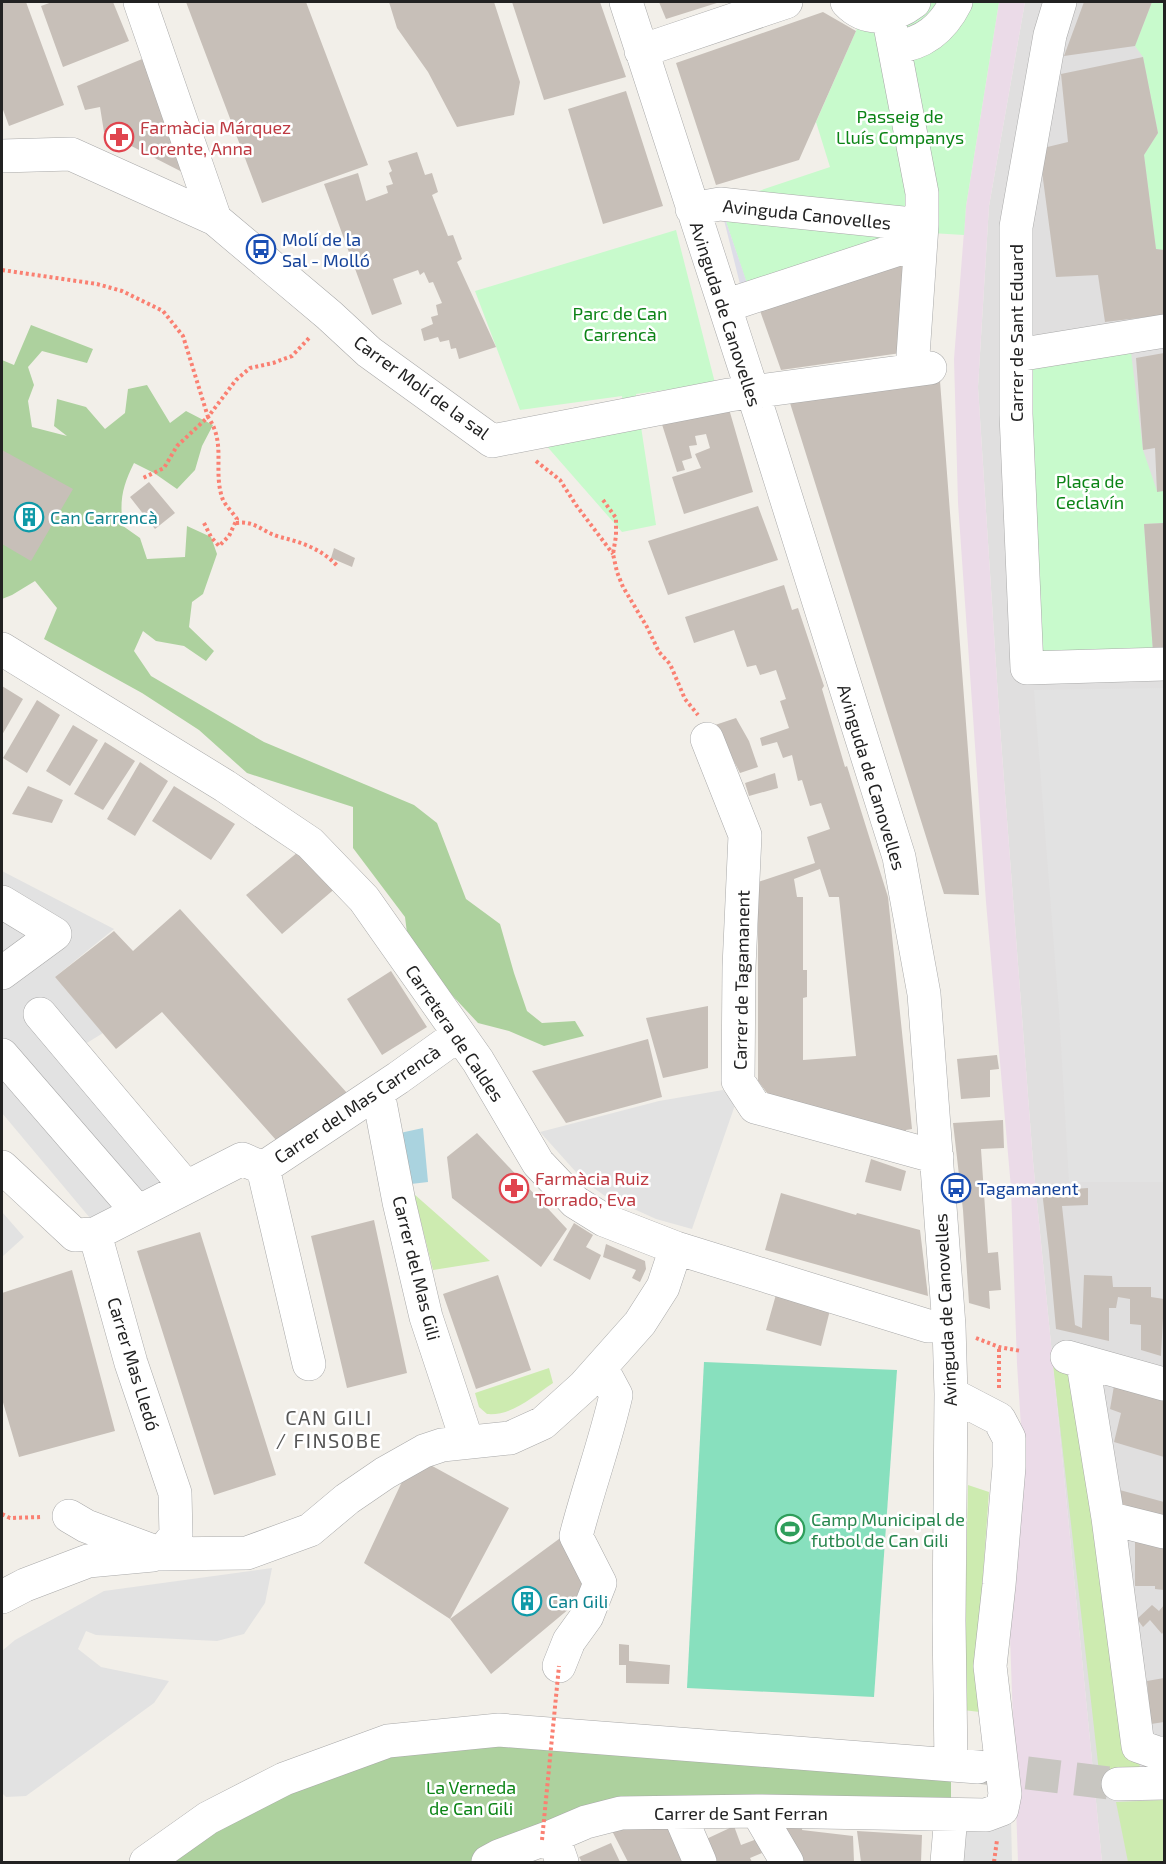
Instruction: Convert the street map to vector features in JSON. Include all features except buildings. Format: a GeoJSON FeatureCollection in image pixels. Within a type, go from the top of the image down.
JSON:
{"type":"FeatureCollection","features":[{"type":"Feature","properties":{"kind":"street"},"geometry":{"type":"LineString","coordinates":[[140,2],[215,219]]}},
{"type":"Feature","properties":{"kind":"street","name":"Avinguda de Canovelles"},"geometry":{"type":"LineString","coordinates":[[146,1863],[208,1818],[284,1779],[388,1741],[499,1730],[965,1765],[949,1621],[951,1394],[958,1330],[937,1156],[924,994],[899,857],[725,306],[626,2]]}},
{"type":"Feature","properties":{"kind":"street"},"geometry":{"type":"LineString","coordinates":[[641,51],[786,2]]}},
{"type":"Feature","properties":{"kind":"street"},"geometry":{"type":"LineString","coordinates":[[725,306],[905,247],[922,225],[922,193],[895,47],[901,8],[875,16],[862,12],[847,2]]}},
{"type":"Feature","properties":{"kind":"street"},"geometry":{"type":"LineString","coordinates":[[895,47],[920,42],[944,20],[956,2]]}},
{"type":"Feature","properties":{"kind":"street","name":"Carrer de Sant Eduard"},"geometry":{"type":"LineString","coordinates":[[1060,2],[1050,35],[1016,227],[1016,414],[1027,668],[1164,664]]}},
{"type":"Feature","properties":{"kind":"street","name":"Carrer Molí de la sal"},"geometry":{"type":"LineString","coordinates":[[2,156],[71,153],[215,219],[329,315],[369,352],[492,441],[729,395],[921,369],[922,225]]}},
{"type":"Feature","properties":{"kind":"street","name":"Avinguda Canovelles"},"geometry":{"type":"LineString","coordinates":[[692,209],[720,204],[922,225]]}},
{"type":"Feature","properties":{"kind":"street"},"geometry":{"type":"LineString","coordinates":[[1017,355],[1164,331]]}},
{"type":"Feature","properties":{"kind":"street","name":"Carretera de Caldes"},"geometry":{"type":"LineString","coordinates":[[2,649],[225,786],[310,843],[364,899],[477,1061],[538,1163],[575,1202],[604,1220],[676,1248],[928,1326],[958,1330]]}},
{"type":"Feature","properties":{"kind":"street","name":"Carrer de Tagamanent"},"geometry":{"type":"LineString","coordinates":[[707,739],[745,835],[739,967],[738,1081],[755,1107],[937,1156]]}},
{"type":"Feature","properties":{"kind":"street"},"geometry":{"type":"LineString","coordinates":[[2,902],[55,934],[3,970]]}},
{"type":"Feature","properties":{"kind":"street"},"geometry":{"type":"LineString","coordinates":[[40,1014],[186,1187]]}},
{"type":"Feature","properties":{"kind":"street","name":"Carrer del Mas Carrencà"},"geometry":{"type":"LineString","coordinates":[[85,1234],[138,1212],[242,1159],[263,1168],[378,1092],[458,1035]]}},
{"type":"Feature","properties":{"kind":"street"},"geometry":{"type":"LineString","coordinates":[[2,1055],[138,1212]]}},
{"type":"Feature","properties":{"kind":"street","name":"Carrer del Mas Gili"},"geometry":{"type":"LineString","coordinates":[[378,1092],[399,1202],[426,1317],[467,1442]]}},
{"type":"Feature","properties":{"kind":"street"},"geometry":{"type":"LineString","coordinates":[[2,1167],[85,1234]]}},
{"type":"Feature","properties":{"kind":"street"},"geometry":{"type":"LineString","coordinates":[[263,1168],[309,1364]]}},
{"type":"Feature","properties":{"kind":"street","name":"Carrer Mas Lledó"},"geometry":{"type":"LineString","coordinates":[[85,1234],[175,1493],[204,1535],[247,1553]]}},
{"type":"Feature","properties":{"kind":"street"},"geometry":{"type":"LineString","coordinates":[[2,1597],[25,1585],[88,1561],[160,1554],[247,1553],[310,1530],[347,1499],[385,1473],[424,1451],[442,1445],[510,1438],[543,1423],[584,1386],[640,1323],[663,1287],[676,1248]]}},
{"type":"Feature","properties":{"kind":"street"},"geometry":{"type":"LineString","coordinates":[[1164,1384],[1076,1364],[1108,1518],[1138,1746],[1164,1753]]}},
{"type":"Feature","properties":{"kind":"street"},"geometry":{"type":"LineString","coordinates":[[559,1666],[570,1641],[588,1616],[600,1582],[576,1536],[610,1423],[616,1395],[601,1367]]}},
{"type":"Feature","properties":{"kind":"street"},"geometry":{"type":"LineString","coordinates":[[951,1394],[999,1419]]}},
{"type":"Feature","properties":{"kind":"street","name":"Carrer de Sant Ferran"},"geometry":{"type":"LineString","coordinates":[[488,1863],[499,1856],[549,1850],[586,1822],[621,1813],[757,1811],[986,1815],[1002,1809],[1005,1794],[990,1666],[1009,1467],[1009,1438],[999,1419]]}},
{"type":"Feature","properties":{"kind":"street","name":"Carrer Mas Lledó"},"geometry":{"type":"LineString","coordinates":[[160,1554],[176,1535],[175,1493]]}},
{"type":"Feature","properties":{"kind":"street"},"geometry":{"type":"LineString","coordinates":[[69,1516],[86,1526],[160,1554]]}},
{"type":"Feature","properties":{"kind":"street"},"geometry":{"type":"LineString","coordinates":[[69,1516],[88,1561]]}},
{"type":"Feature","properties":{"kind":"street"},"geometry":{"type":"LineString","coordinates":[[1108,1518],[1164,1532]]}},
{"type":"Feature","properties":{"kind":"street"},"geometry":{"type":"LineString","coordinates":[[1118,1784],[1164,1783]]}},
{"type":"Feature","properties":{"kind":"street"},"geometry":{"type":"LineString","coordinates":[[757,1811],[787,1863]]}},
{"type":"Feature","properties":{"kind":"street"},"geometry":{"type":"LineString","coordinates":[[679,1813],[700,1863]]}},
{"type":"Feature","properties":{"kind":"street"},"geometry":{"type":"LineString","coordinates":[[947,1863],[951,1815]]}},
{"type":"Feature","properties":{"kind":"path"},"geometry":{"type":"LineString","coordinates":[[2,270],[97,284],[122,291],[163,311],[183,336],[208,417],[218,437],[220,452],[218,467],[224,501],[237,519],[229,536],[219,546],[204,523]]}},
{"type":"Feature","properties":{"kind":"path"},"geometry":{"type":"LineString","coordinates":[[143,478],[164,468],[177,446],[208,417],[236,380],[250,368],[292,356],[329,315]]}},
{"type":"Feature","properties":{"kind":"path"},"geometry":{"type":"LineString","coordinates":[[530,455],[560,480],[576,506],[613,554]]}},
{"type":"Feature","properties":{"kind":"path"},"geometry":{"type":"LineString","coordinates":[[603,500],[616,519],[613,554],[623,587],[659,652],[670,664],[685,699],[698,715],[707,739]]}},
{"type":"Feature","properties":{"kind":"path"},"geometry":{"type":"LineString","coordinates":[[236,523],[245,522],[257,525],[279,537],[289,538],[308,546],[331,558],[338,567]]}},
{"type":"Feature","properties":{"kind":"path"},"geometry":{"type":"LineString","coordinates":[[958,1330],[999,1347],[1021,1351]]}},
{"type":"Feature","properties":{"kind":"path"},"geometry":{"type":"LineString","coordinates":[[999,1347],[999,1419]]}},
{"type":"Feature","properties":{"kind":"path"},"geometry":{"type":"LineString","coordinates":[[2,1514],[10,1518],[69,1516]]}},
{"type":"Feature","properties":{"kind":"path"},"geometry":{"type":"LineString","coordinates":[[549,1850],[559,1666]]}},
{"type":"Feature","properties":{"kind":"shaded area"},"geometry":{"type":"Polygon","coordinates":[[[999,2],[1025,2],[989,206],[978,387],[1000,727],[1033,1161],[1102,1862],[1018,1862],[1010,1637],[1022,1442],[1011,1188],[986,902],[958,503],[954,359],[966,206],[999,2]]]}},
{"type":"Feature","properties":{"kind":"shaded area"},"geometry":{"type":"Polygon","coordinates":[[[1025,2],[1164,2],[1164,1862],[1102,1862],[1033,1161],[1000,727],[978,387],[989,206],[1025,2]]]}},
{"type":"Feature","properties":{"kind":"shaded area"},"geometry":{"type":"Polygon","coordinates":[[[720,204],[748,286],[744,300],[720,204]]]}},
{"type":"Feature","properties":{"kind":"shaded area"},"geometry":{"type":"Polygon","coordinates":[[[1164,688],[1164,1182],[1069,1182],[1059,1011],[1034,690],[1164,688]]]}},
{"type":"Feature","properties":{"kind":"shaded area"},"geometry":{"type":"Polygon","coordinates":[[[2,871],[114,929],[55,977],[103,1033],[82,1046],[192,1168],[90,1218],[2,1113],[2,871]]]}},
{"type":"Feature","properties":{"kind":"shaded area"},"geometry":{"type":"Polygon","coordinates":[[[723,1090],[735,1105],[692,1229],[656,1219],[605,1196],[584,1181],[540,1132],[659,1101],[723,1090]]]}},
{"type":"Feature","properties":{"kind":"shaded area"},"geometry":{"type":"Polygon","coordinates":[[[2,1212],[24,1237],[2,1257],[2,1212]]]}},
{"type":"Feature","properties":{"kind":"shaded area"},"geometry":{"type":"Polygon","coordinates":[[[272,1568],[265,1603],[244,1634],[217,1641],[96,1635],[86,1631],[78,1649],[101,1667],[169,1681],[154,1703],[26,1796],[6,1797],[2,1793],[2,1651],[15,1640],[104,1591],[272,1568]]]}},
{"type":"Feature","properties":{"kind":"shaded area"},"geometry":{"type":"Polygon","coordinates":[[[1011,1818],[1012,1862],[957,1862],[957,1822],[1011,1818]]]}},
{"type":"Feature","properties":{"kind":"green space","name":"Passeig de Lluís Companys"},"geometry":{"type":"Polygon","coordinates":[[[920,2],[999,2],[966,206],[964,235],[931,233],[748,287],[720,204],[830,167],[816,122],[861,17],[920,2]]]}},
{"type":"Feature","properties":{"kind":"green space"},"geometry":{"type":"Polygon","coordinates":[[[1152,2],[1164,2],[1164,250],[1156,249],[1144,155],[1158,133],[1143,57],[1135,46],[1152,2]]]}},
{"type":"Feature","properties":{"kind":"green space","name":"Parc de Can Carrencà"},"geometry":{"type":"Polygon","coordinates":[[[676,230],[715,383],[636,394],[656,525],[622,532],[544,443],[625,426],[622,396],[520,410],[475,291],[676,230]]]}},
{"type":"Feature","properties":{"kind":"green space"},"geometry":{"type":"Polygon","coordinates":[[[31,325],[93,349],[87,363],[42,351],[28,367],[34,385],[28,401],[32,427],[67,436],[54,426],[57,399],[86,407],[105,429],[125,413],[128,389],[147,385],[170,423],[186,411],[213,425],[202,446],[195,470],[177,489],[134,463],[125,486],[121,508],[123,526],[140,538],[147,559],[185,557],[187,526],[211,537],[217,554],[203,594],[192,602],[189,627],[214,651],[206,661],[184,646],[156,641],[143,631],[134,651],[151,676],[264,742],[414,805],[437,823],[466,899],[500,924],[527,1011],[542,1023],[575,1021],[584,1036],[544,1046],[509,1031],[478,1023],[409,949],[405,917],[353,848],[353,807],[247,773],[199,730],[142,693],[44,639],[57,608],[35,581],[2,599],[2,360],[14,365],[31,325]]]}},
{"type":"Feature","properties":{"kind":"green space","name":"Plaça de Ceclavín"},"geometry":{"type":"Polygon","coordinates":[[[1129,336],[1143,450],[1157,491],[1164,491],[1164,523],[1144,524],[1153,652],[1026,657],[1025,353],[1129,336]]]}},
{"type":"Feature","properties":{"kind":"green space"},"geometry":{"type":"Polygon","coordinates":[[[414,1194],[490,1261],[433,1270],[414,1194]]]}},
{"type":"Feature","properties":{"kind":"green space","name":"Camp Municipal de futbol de Can Gili"},"geometry":{"type":"Polygon","coordinates":[[[704,1362],[897,1370],[874,1697],[687,1688],[704,1362]]]}},
{"type":"Feature","properties":{"kind":"green space"},"geometry":{"type":"Polygon","coordinates":[[[1053,1364],[1075,1366],[1141,1774],[1099,1772],[1053,1364]]]}},
{"type":"Feature","properties":{"kind":"green space"},"geometry":{"type":"Polygon","coordinates":[[[549,1368],[553,1383],[522,1404],[496,1414],[487,1414],[479,1407],[475,1393],[549,1368]]]}},
{"type":"Feature","properties":{"kind":"green space"},"geometry":{"type":"Polygon","coordinates":[[[968,1485],[989,1492],[977,1659],[980,1712],[963,1710],[968,1485]]]}},
{"type":"Feature","properties":{"kind":"green space","name":"La Verneda de Can Gili"},"geometry":{"type":"Polygon","coordinates":[[[388,1741],[951,1763],[951,1815],[679,1813],[488,1862],[146,1862],[388,1741]]]}},
{"type":"Feature","properties":{"kind":"green space"},"geometry":{"type":"Polygon","coordinates":[[[1164,1800],[1164,1862],[1128,1862],[1116,1802],[1164,1800]]]}},
{"type":"Feature","properties":{"kind":"water"},"geometry":{"type":"Polygon","coordinates":[[[423,1128],[428,1182],[411,1184],[400,1133],[423,1128]]]}},
{"type":"Feature","properties":{"kind":"tunnel"},"geometry":{"type":"LineString","coordinates":[[978,1767],[1118,1784]]}},
{"type":"Feature","properties":{"kind":"place","name":"Farmàcia Márquez Lorente, Anna"},"geometry":{"type":"Point","coordinates":[119,137]}},
{"type":"Feature","properties":{"kind":"place","name":"Molí de la Sal - Molló"},"geometry":{"type":"Point","coordinates":[261,249]}},
{"type":"Feature","properties":{"kind":"place","name":"Can Carrencà"},"geometry":{"type":"Point","coordinates":[29,517]}},
{"type":"Feature","properties":{"kind":"place","name":"Farmàcia Ruiz Torrado, Eva"},"geometry":{"type":"Point","coordinates":[514,1188]}},
{"type":"Feature","properties":{"kind":"place","name":"Tagamanent"},"geometry":{"type":"Point","coordinates":[956,1188]}},
{"type":"Feature","properties":{"kind":"place","name":"Camp Municipal de futbol de Can Gili"},"geometry":{"type":"Point","coordinates":[790,1529]}},
{"type":"Feature","properties":{"kind":"place","name":"Can Gili"},"geometry":{"type":"Point","coordinates":[527,1601]}},
{"type":"Feature","properties":{"kind":"district","name":"CAN GILI / FINSOBE"},"geometry":{"type":"Point","coordinates":[329,1428]}}]}
